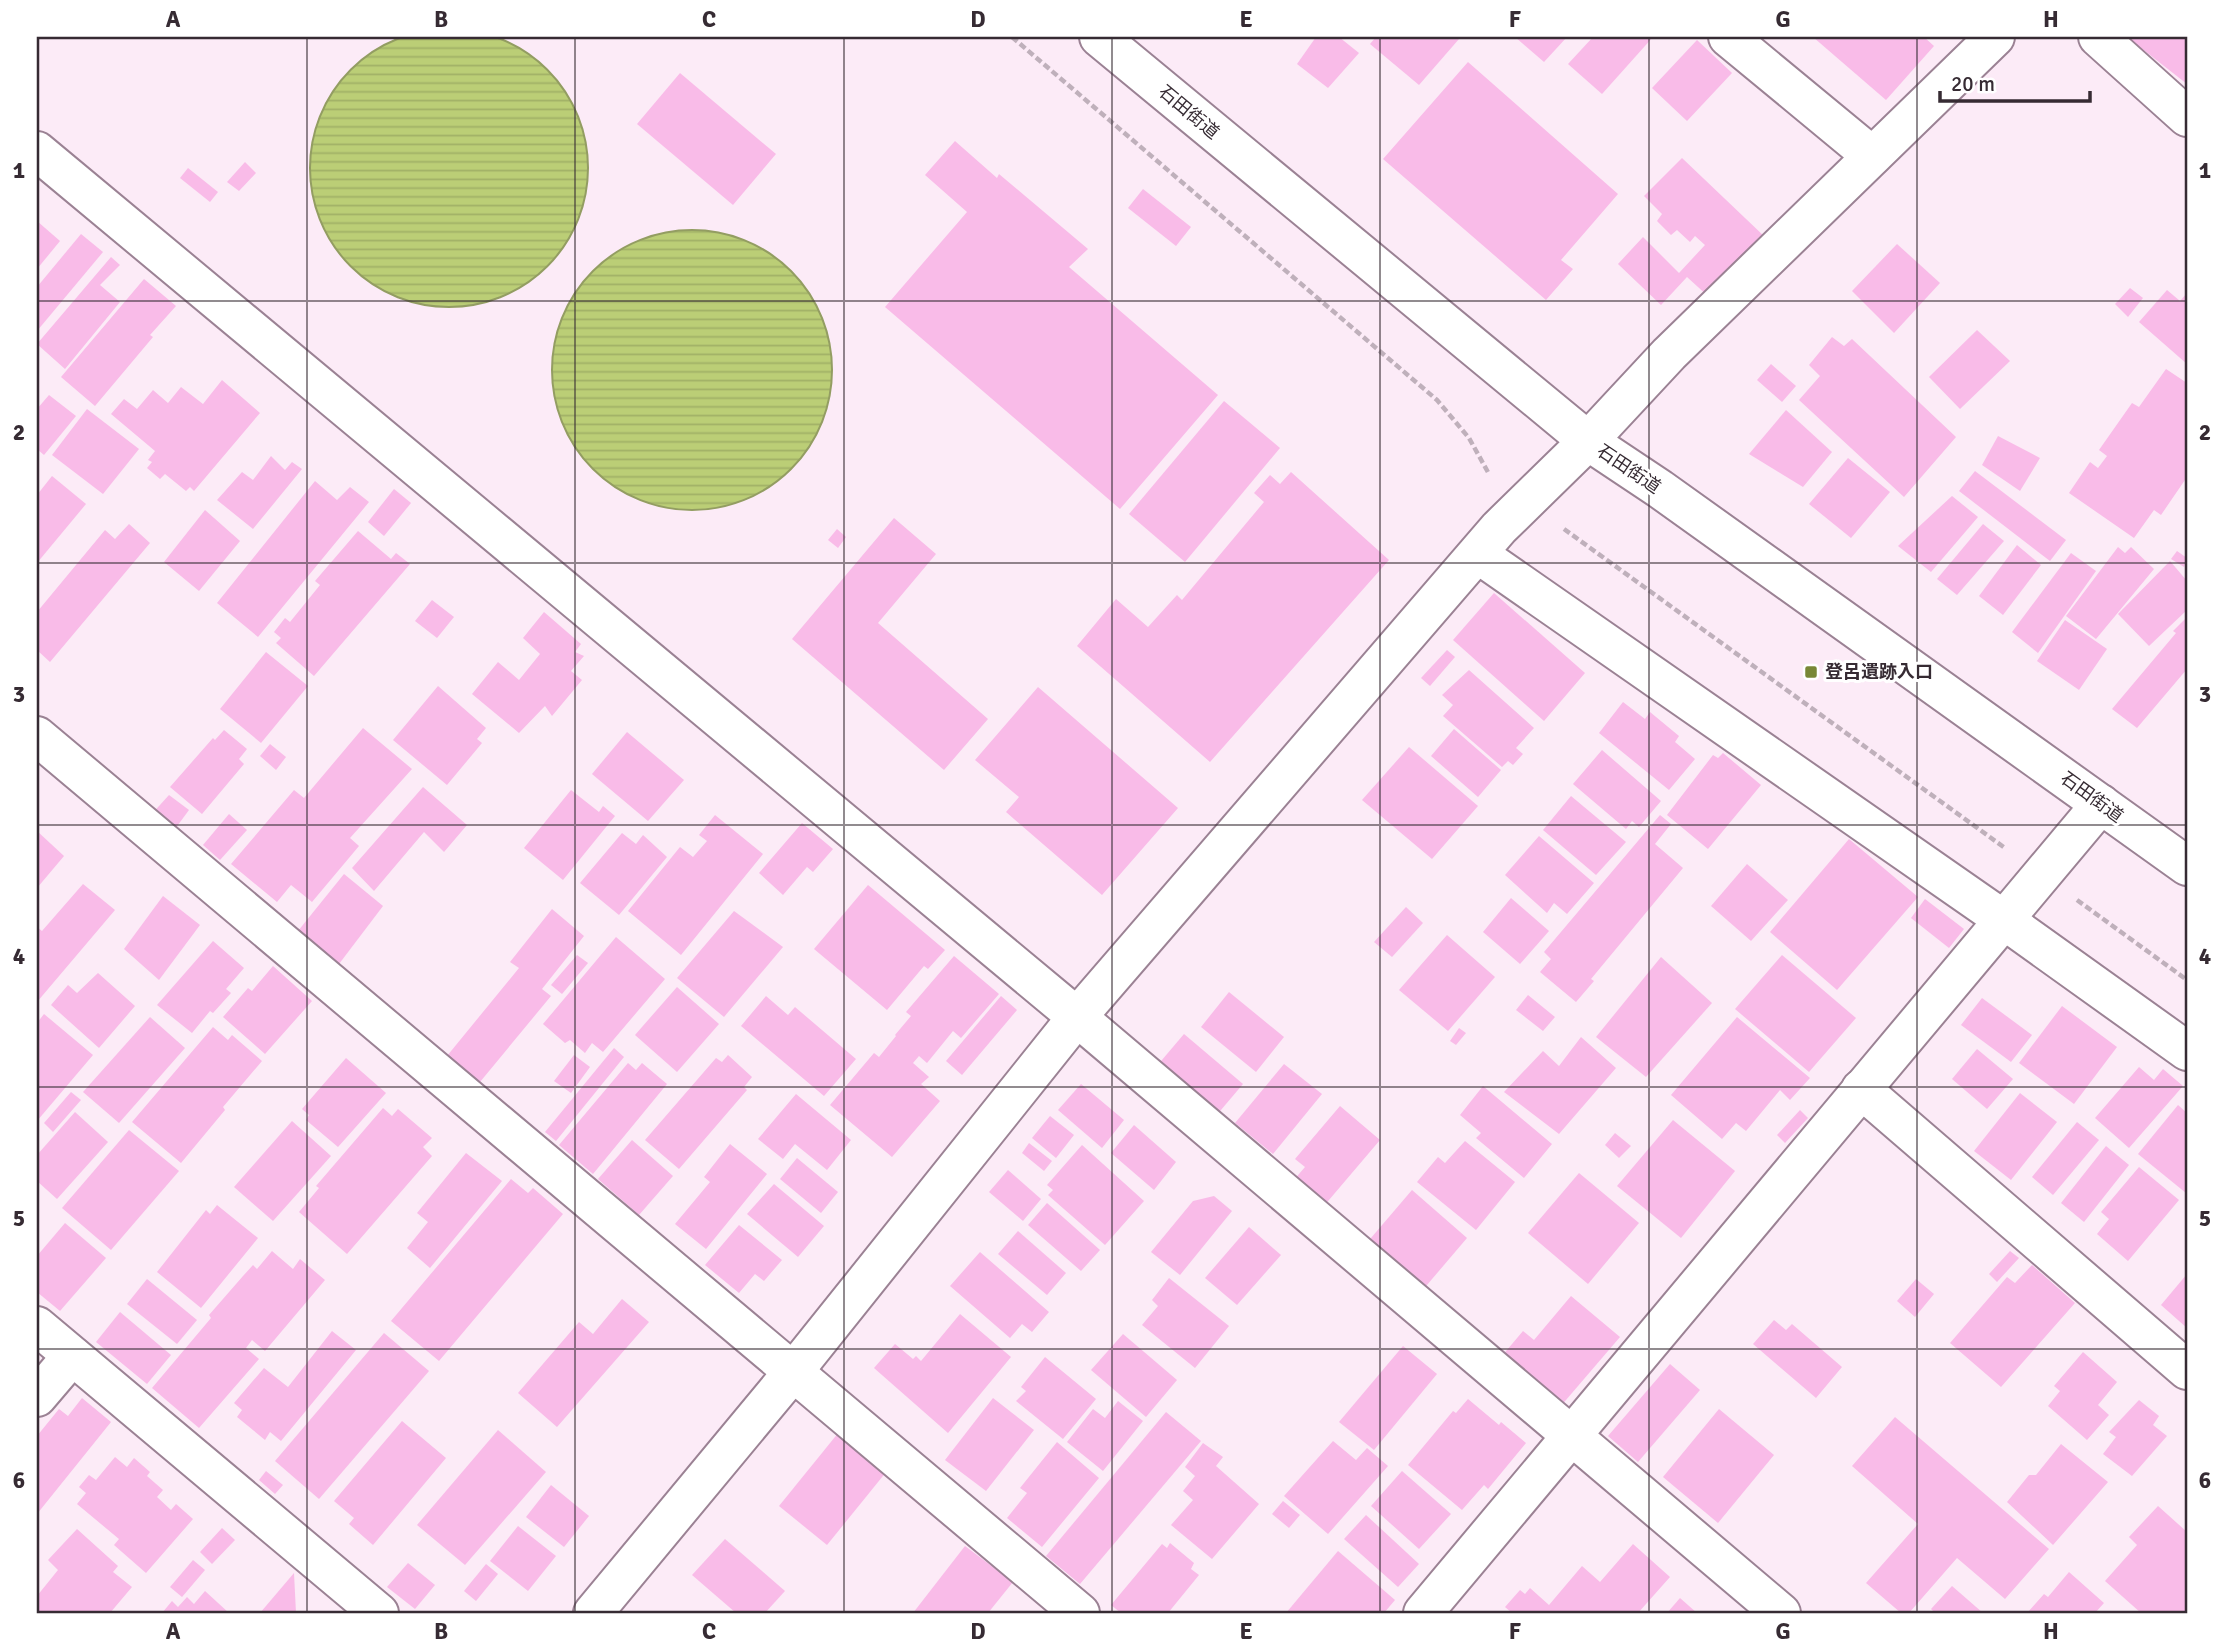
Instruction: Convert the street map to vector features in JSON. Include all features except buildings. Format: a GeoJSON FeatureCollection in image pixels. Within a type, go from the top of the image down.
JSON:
{"type":"FeatureCollection","features":[{"type":"Feature","properties":{"kind":"street","name":"石田街道"},"geometry":{"type":"LineString","coordinates":[[1099,37],[1588,442],[1660,489],[2187,866]]}},
{"type":"Feature","properties":{"kind":"street"},"geometry":{"type":"LineString","coordinates":[[1728,37],[1872,156]]}},
{"type":"Feature","properties":{"kind":"street"},"geometry":{"type":"LineString","coordinates":[[593,1613],[793,1372],[1077,1017],[1525,501],[1588,442],[1669,355],[1995,37]]}},
{"type":"Feature","properties":{"kind":"street"},"geometry":{"type":"LineString","coordinates":[[2098,37],[2187,117]]}},
{"type":"Feature","properties":{"kind":"street"},"geometry":{"type":"LineString","coordinates":[[37,151],[1077,1017],[1781,1613]]}},
{"type":"Feature","properties":{"kind":"street"},"geometry":{"type":"LineString","coordinates":[[1478,554],[2004,920],[2187,1051]]}},
{"type":"Feature","properties":{"kind":"street"},"geometry":{"type":"LineString","coordinates":[[37,736],[1080,1613]]}},
{"type":"Feature","properties":{"kind":"street"},"geometry":{"type":"LineString","coordinates":[[1423,1613],[2101,803]]}},
{"type":"Feature","properties":{"kind":"street"},"geometry":{"type":"LineString","coordinates":[[1861,1090],[2187,1370]]}},
{"type":"Feature","properties":{"kind":"street"},"geometry":{"type":"LineString","coordinates":[[37,1326],[379,1613]]}},
{"type":"Feature","properties":{"kind":"street"},"geometry":{"type":"LineString","coordinates":[[37,1397],[72,1356]]}},
{"type":"Feature","properties":{"kind":"path"},"geometry":{"type":"LineString","coordinates":[[1012,37],[1437,400],[1469,438],[1487,473],[2187,980]]}},
{"type":"Feature","properties":{"kind":"shaded area"},"geometry":{"type":"Polygon","coordinates":[[[463,29],[515,45],[537,60],[557,80],[578,115],[586,141],[586,195],[572,234],[557,256],[537,276],[515,291],[476,305],[435,307],[383,291],[361,276],[341,256],[326,234],[312,195],[310,154],[326,102],[341,80],[361,60],[383,45],[422,31],[463,29]]]}},
{"type":"Feature","properties":{"kind":"shaded area"},"geometry":{"type":"Polygon","coordinates":[[[692,230],[733,236],[770,254],[791,271],[808,292],[826,329],[832,370],[826,411],[808,448],[791,469],[770,486],[733,504],[692,510],[651,504],[614,486],[593,469],[576,448],[558,411],[552,370],[558,329],[576,292],[593,271],[614,254],[651,236],[692,230]]]}},
{"type":"Feature","properties":{"kind":"place","name":"登呂遺跡入口"},"geometry":{"type":"Point","coordinates":[1811,672]}}]}
